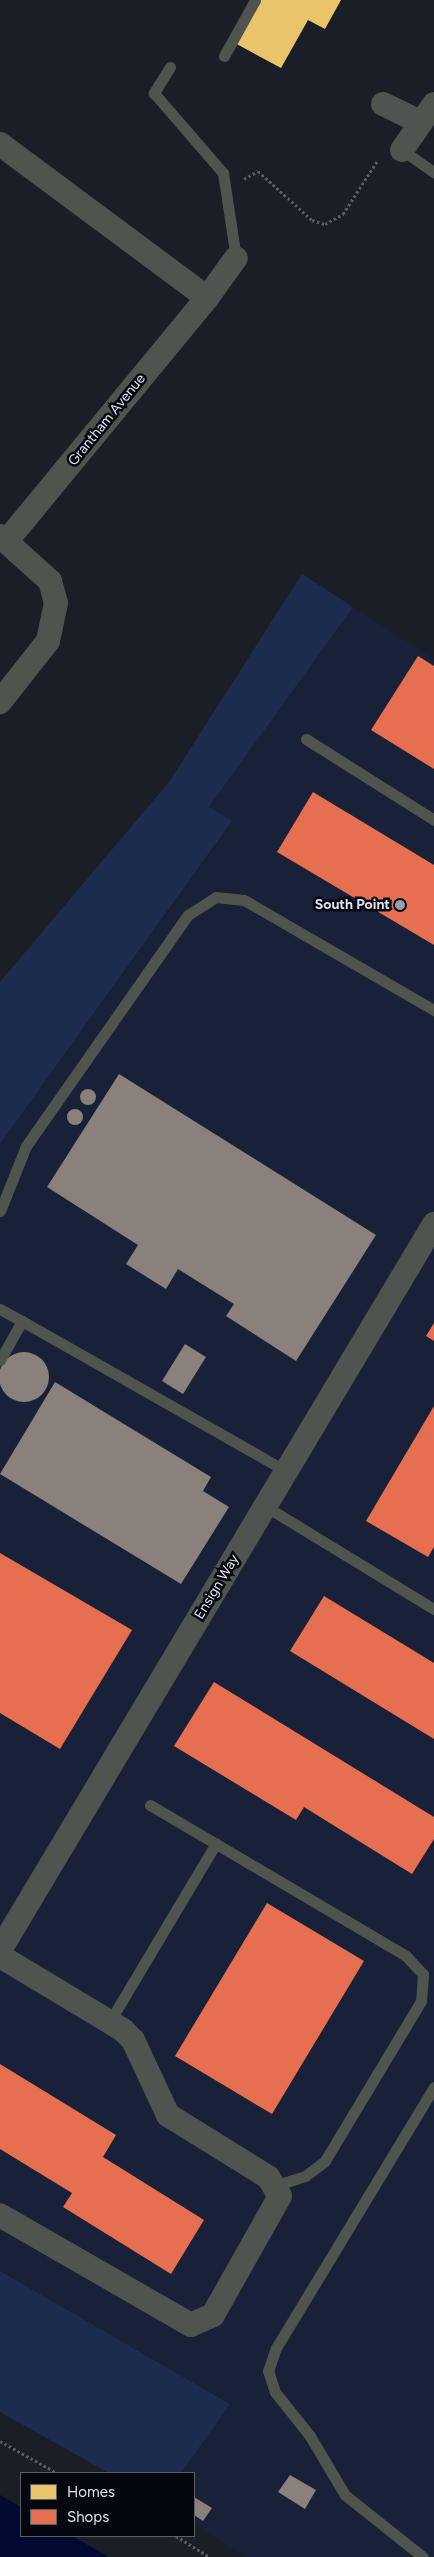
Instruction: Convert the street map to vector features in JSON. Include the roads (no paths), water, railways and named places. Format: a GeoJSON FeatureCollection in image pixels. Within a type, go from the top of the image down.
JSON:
{"type":"FeatureCollection","features":[{"type":"Feature","properties":{"kind":"street"},"geometry":{"type":"LineString","coordinates":[[383,104],[427,113],[402,150]]}},
{"type":"Feature","properties":{"kind":"street"},"geometry":{"type":"LineString","coordinates":[[0,144],[207,298]]}},
{"type":"Feature","properties":{"kind":"street","name":"Grantham Avenue"},"geometry":{"type":"LineString","coordinates":[[4,538],[207,298],[236,258]]}},
{"type":"Feature","properties":{"kind":"street"},"geometry":{"type":"LineString","coordinates":[[0,702],[48,641],[56,620],[50,581],[4,538]]}},
{"type":"Feature","properties":{"kind":"street","name":"Ensign Way"},"geometry":{"type":"LineString","coordinates":[[0,1950],[434,1224]]}},
{"type":"Feature","properties":{"kind":"street"},"geometry":{"type":"LineString","coordinates":[[0,1956],[110,2021],[133,2040],[168,2115],[277,2185],[277,2207],[219,2306],[204,2323],[191,2325],[0,2215]]}},
{"type":"Feature","properties":{"kind":"lane"},"geometry":{"type":"LineString","coordinates":[[224,56],[255,0]]}},
{"type":"Feature","properties":{"kind":"lane"},"geometry":{"type":"LineString","coordinates":[[170,67],[154,93],[223,173],[236,258]]}},
{"type":"Feature","properties":{"kind":"lane"},"geometry":{"type":"LineString","coordinates":[[402,150],[434,172]]}},
{"type":"Feature","properties":{"kind":"lane"},"geometry":{"type":"LineString","coordinates":[[306,739],[434,820]]}},
{"type":"Feature","properties":{"kind":"lane"},"geometry":{"type":"LineString","coordinates":[[0,1211],[26,1146],[188,915],[216,897],[244,900],[434,1010]]}},
{"type":"Feature","properties":{"kind":"lane"},"geometry":{"type":"LineString","coordinates":[[0,1309],[286,1471]]}},
{"type":"Feature","properties":{"kind":"lane"},"geometry":{"type":"LineString","coordinates":[[0,1360],[22,1321]]}},
{"type":"Feature","properties":{"kind":"lane"},"geometry":{"type":"LineString","coordinates":[[265,1506],[434,1609]]}},
{"type":"Feature","properties":{"kind":"lane"},"geometry":{"type":"LineString","coordinates":[[150,1804],[406,1956],[423,1974],[421,2001],[325,2161],[305,2176],[277,2185]]}},
{"type":"Feature","properties":{"kind":"lane"},"geometry":{"type":"LineString","coordinates":[[110,2021],[216,1843]]}},
{"type":"Feature","properties":{"kind":"lane"},"geometry":{"type":"LineString","coordinates":[[423,2557],[344,2495],[310,2436],[275,2392],[268,2371],[276,2348],[434,2087]]}},
{"type":"Feature","properties":{"kind":"place","name":"South Point"},"geometry":{"type":"Point","coordinates":[400,905]}}]}
